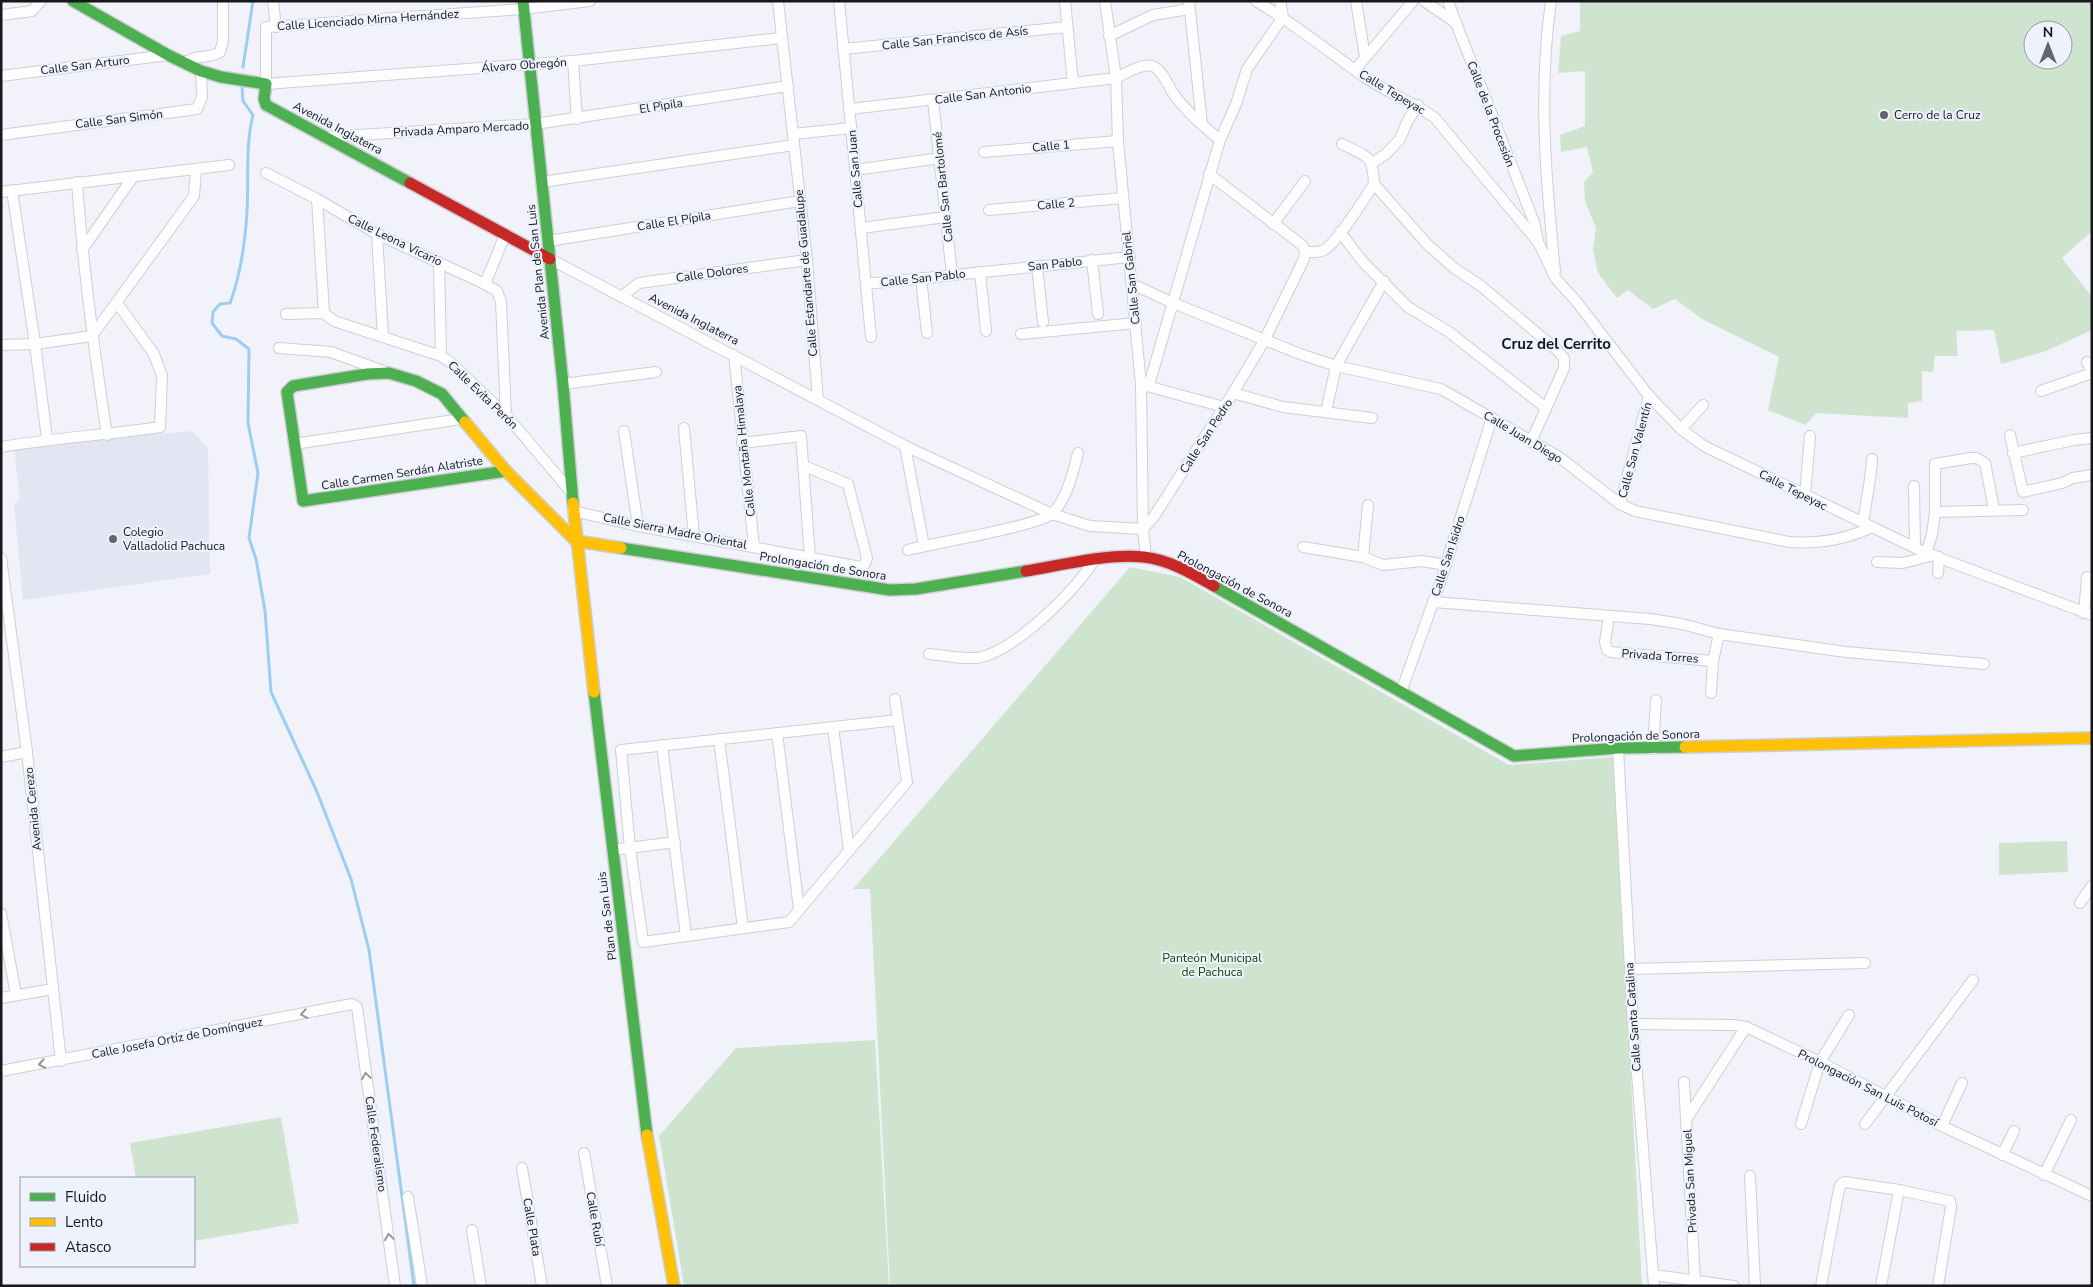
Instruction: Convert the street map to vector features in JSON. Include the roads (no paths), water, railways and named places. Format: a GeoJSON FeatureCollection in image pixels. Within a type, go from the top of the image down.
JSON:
{"type":"FeatureCollection","features":[{"type":"Feature","properties":{"kind":"street"},"geometry":{"type":"LineString","coordinates":[[1,15],[32,11],[41,1]]}},
{"type":"Feature","properties":{"kind":"street"},"geometry":{"type":"LineString","coordinates":[[75,2],[92,1]]}},
{"type":"Feature","properties":{"kind":"street"},"geometry":{"type":"LineString","coordinates":[[185,63],[193,57],[212,57],[220,52],[223,41],[223,1]]}},
{"type":"Feature","properties":{"kind":"street"},"geometry":{"type":"LineString","coordinates":[[75,2],[168,55],[201,71],[221,78],[266,84],[273,1]]}},
{"type":"Feature","properties":{"kind":"street","name":"Calle Licenciado Mirna Hernández"},"geometry":{"type":"LineString","coordinates":[[271,27],[590,1]]}},
{"type":"Feature","properties":{"kind":"street","name":"Calle Estandarte de Guadalupe"},"geometry":{"type":"LineString","coordinates":[[778,1],[807,260],[818,400]]}},
{"type":"Feature","properties":{"kind":"street","name":"Calle San Juan"},"geometry":{"type":"LineString","coordinates":[[839,1],[871,337]]}},
{"type":"Feature","properties":{"kind":"street"},"geometry":{"type":"LineString","coordinates":[[1065,1],[1073,83]]}},
{"type":"Feature","properties":{"kind":"street","name":"Calle San Gabriel"},"geometry":{"type":"LineString","coordinates":[[1105,1],[1116,78],[1118,141],[1123,198],[1136,324],[1145,385],[1143,529],[1146,556]]}},
{"type":"Feature","properties":{"kind":"street","name":"Calle Tepeyac"},"geometry":{"type":"LineString","coordinates":[[1256,1],[1283,17],[1367,79],[1418,106],[1435,118],[1538,242],[1556,279],[1576,301],[1649,396],[1681,429],[1704,446],[1805,496],[1933,555],[2088,614]]}},
{"type":"Feature","properties":{"kind":"street"},"geometry":{"type":"LineString","coordinates":[[1224,407],[1145,385],[1173,303],[1220,140],[1236,104],[1247,69],[1283,17],[1280,1]]}},
{"type":"Feature","properties":{"kind":"street"},"geometry":{"type":"LineString","coordinates":[[1356,1],[1365,57]]}},
{"type":"Feature","properties":{"kind":"street"},"geometry":{"type":"LineString","coordinates":[[1355,70],[1413,1]]}},
{"type":"Feature","properties":{"kind":"street"},"geometry":{"type":"LineString","coordinates":[[1424,1],[1456,23]]}},
{"type":"Feature","properties":{"kind":"street","name":"Calle de la Procesión"},"geometry":{"type":"LineString","coordinates":[[1448,1],[1534,222],[1538,242]]}},
{"type":"Feature","properties":{"kind":"street"},"geometry":{"type":"LineString","coordinates":[[1551,1],[1544,68],[1544,147],[1556,279]]}},
{"type":"Feature","properties":{"kind":"street","name":"Avenida Plan de San Luis"},"geometry":{"type":"LineString","coordinates":[[523,5],[550,259],[576,541]]}},
{"type":"Feature","properties":{"kind":"street"},"geometry":{"type":"LineString","coordinates":[[1109,36],[1152,15],[1189,5],[1202,124],[1220,140]]}},
{"type":"Feature","properties":{"kind":"street","name":"Calle San Francisco de Asís"},"geometry":{"type":"LineString","coordinates":[[843,49],[1067,27]]}},
{"type":"Feature","properties":{"kind":"street","name":"Álvaro Obregón"},"geometry":{"type":"LineString","coordinates":[[266,84],[573,61],[781,38]]}},
{"type":"Feature","properties":{"kind":"street","name":"Calle San Arturo"},"geometry":{"type":"LineString","coordinates":[[1,76],[168,55]]}},
{"type":"Feature","properties":{"kind":"street"},"geometry":{"type":"LineString","coordinates":[[573,61],[577,119]]}},
{"type":"Feature","properties":{"kind":"street","name":"Calle San Antonio"},"geometry":{"type":"LineString","coordinates":[[850,109],[1116,78],[1142,66],[1152,66],[1163,75],[1174,93],[1202,124]]}},
{"type":"Feature","properties":{"kind":"street","name":"Calle San Simón"},"geometry":{"type":"LineString","coordinates":[[1,135],[197,109],[202,97],[201,71]]}},
{"type":"Feature","properties":{"kind":"street","name":"Avenida Inglaterra"},"geometry":{"type":"LineString","coordinates":[[266,84],[264,99],[266,105],[621,297],[905,446],[1052,514],[1090,526],[1143,529]]}},
{"type":"Feature","properties":{"kind":"street","name":"El Pìpila"},"geometry":{"type":"LineString","coordinates":[[535,124],[788,86]]}},
{"type":"Feature","properties":{"kind":"street","name":"Calle San Bartolomé"},"geometry":{"type":"LineString","coordinates":[[933,100],[952,275]]}},
{"type":"Feature","properties":{"kind":"street"},"geometry":{"type":"LineString","coordinates":[[1372,163],[1386,154],[1400,139],[1407,122],[1418,106]]}},
{"type":"Feature","properties":{"kind":"street","name":"Privada Amparo Mercado"},"geometry":{"type":"LineString","coordinates":[[327,137],[535,124]]}},
{"type":"Feature","properties":{"kind":"street"},"geometry":{"type":"LineString","coordinates":[[793,134],[852,128]]}},
{"type":"Feature","properties":{"kind":"street","name":"Calle 1"},"geometry":{"type":"LineString","coordinates":[[984,152],[1118,141]]}},
{"type":"Feature","properties":{"kind":"street"},"geometry":{"type":"LineString","coordinates":[[1342,144],[1367,157],[1372,163],[1374,184],[1427,244],[1454,268],[1481,286],[1564,358],[1564,368],[1531,442]]}},
{"type":"Feature","properties":{"kind":"street"},"geometry":{"type":"LineString","coordinates":[[542,182],[794,145]]}},
{"type":"Feature","properties":{"kind":"street"},"geometry":{"type":"LineString","coordinates":[[855,170],[940,158]]}},
{"type":"Feature","properties":{"kind":"street"},"geometry":{"type":"LineString","coordinates":[[1,192],[229,165]]}},
{"type":"Feature","properties":{"kind":"street"},"geometry":{"type":"LineString","coordinates":[[1,345],[36,344],[92,336],[194,196],[196,170]]}},
{"type":"Feature","properties":{"kind":"street","name":"Calle Leona Vicario"},"geometry":{"type":"LineString","coordinates":[[266,173],[317,199],[377,234],[497,291],[501,302],[506,415]]}},
{"type":"Feature","properties":{"kind":"street"},"geometry":{"type":"LineString","coordinates":[[1209,174],[1302,246],[1305,252],[1316,252],[1325,249],[1340,232],[1374,184]]}},
{"type":"Feature","properties":{"kind":"street"},"geometry":{"type":"LineString","coordinates":[[82,250],[133,177]]}},
{"type":"Feature","properties":{"kind":"street"},"geometry":{"type":"LineString","coordinates":[[1274,224],[1305,181]]}},
{"type":"Feature","properties":{"kind":"street"},"geometry":{"type":"LineString","coordinates":[[76,182],[92,336],[107,435]]}},
{"type":"Feature","properties":{"kind":"street"},"geometry":{"type":"LineString","coordinates":[[12,190],[36,344],[47,439]]}},
{"type":"Feature","properties":{"kind":"street","name":"Calle 2"},"geometry":{"type":"LineString","coordinates":[[990,210],[1123,198]]}},
{"type":"Feature","properties":{"kind":"street"},"geometry":{"type":"LineString","coordinates":[[317,199],[324,313]]}},
{"type":"Feature","properties":{"kind":"street","name":"Calle El Pípila"},"geometry":{"type":"LineString","coordinates":[[548,242],[800,200]]}},
{"type":"Feature","properties":{"kind":"street"},"geometry":{"type":"LineString","coordinates":[[861,228],[946,217]]}},
{"type":"Feature","properties":{"kind":"street"},"geometry":{"type":"LineString","coordinates":[[1340,232],[1363,262],[1408,307],[1449,332],[1546,408]]}},
{"type":"Feature","properties":{"kind":"street"},"geometry":{"type":"LineString","coordinates":[[377,234],[384,337]]}},
{"type":"Feature","properties":{"kind":"street"},"geometry":{"type":"LineString","coordinates":[[485,284],[505,235]]}},
{"type":"Feature","properties":{"kind":"street","name":"Calle San Pedro"},"geometry":{"type":"LineString","coordinates":[[1143,529],[1153,518],[1264,341],[1304,259],[1305,252]]}},
{"type":"Feature","properties":{"kind":"street","name":"San Pablo"},"geometry":{"type":"LineString","coordinates":[[980,272],[1130,257]]}},
{"type":"Feature","properties":{"kind":"street","name":"Calle Dolores"},"geometry":{"type":"LineString","coordinates":[[621,297],[639,283],[807,260]]}},
{"type":"Feature","properties":{"kind":"street"},"geometry":{"type":"LineString","coordinates":[[1092,260],[1098,314]]}},
{"type":"Feature","properties":{"kind":"street"},"geometry":{"type":"LineString","coordinates":[[439,262],[441,356]]}},
{"type":"Feature","properties":{"kind":"street"},"geometry":{"type":"LineString","coordinates":[[1038,266],[1043,322]]}},
{"type":"Feature","properties":{"kind":"street"},"geometry":{"type":"LineString","coordinates":[[980,272],[986,330]]}},
{"type":"Feature","properties":{"kind":"street","name":"Calle San Pablo"},"geometry":{"type":"LineString","coordinates":[[866,284],[980,272]]}},
{"type":"Feature","properties":{"kind":"street"},"geometry":{"type":"LineString","coordinates":[[921,278],[926,333]]}},
{"type":"Feature","properties":{"kind":"street"},"geometry":{"type":"LineString","coordinates":[[1326,412],[1336,366],[1384,281]]}},
{"type":"Feature","properties":{"kind":"street","name":"Calle Juan Diego"},"geometry":{"type":"LineString","coordinates":[[1132,284],[1264,341],[1336,366],[1441,389],[1559,457],[1620,504],[1635,511],[1790,542],[1818,542],[1857,534],[1867,525]]}},
{"type":"Feature","properties":{"kind":"street"},"geometry":{"type":"LineString","coordinates":[[1,446],[47,439],[107,435],[160,427],[162,376],[154,354],[117,303]]}},
{"type":"Feature","properties":{"kind":"street","name":"Calle Evita Perón"},"geometry":{"type":"LineString","coordinates":[[286,314],[324,313],[334,321],[441,356],[450,362],[506,415],[571,492]]}},
{"type":"Feature","properties":{"kind":"street"},"geometry":{"type":"LineString","coordinates":[[1021,334],[1136,324]]}},
{"type":"Feature","properties":{"kind":"street"},"geometry":{"type":"LineString","coordinates":[[279,348],[331,352],[416,381],[442,394],[506,471],[576,541]]}},
{"type":"Feature","properties":{"kind":"street","name":"Calle Montaña Himalaya"},"geometry":{"type":"LineString","coordinates":[[734,355],[754,547]]}},
{"type":"Feature","properties":{"kind":"street"},"geometry":{"type":"LineString","coordinates":[[2041,391],[2092,373],[2087,362]]}},
{"type":"Feature","properties":{"kind":"street"},"geometry":{"type":"LineString","coordinates":[[562,384],[656,372]]}},
{"type":"Feature","properties":{"kind":"street"},"geometry":{"type":"LineString","coordinates":[[389,373],[367,374],[289,388],[287,392],[294,444],[461,419]]}},
{"type":"Feature","properties":{"kind":"street"},"geometry":{"type":"LineString","coordinates":[[1233,393],[1283,407],[1372,418]]}},
{"type":"Feature","properties":{"kind":"street","name":"Calle San Valentín"},"geometry":{"type":"LineString","coordinates":[[1620,504],[1649,396]]}},
{"type":"Feature","properties":{"kind":"street"},"geometry":{"type":"LineString","coordinates":[[1681,429],[1703,406]]}},
{"type":"Feature","properties":{"kind":"street","name":"Calle San Isidro"},"geometry":{"type":"LineString","coordinates":[[1401,692],[1436,595],[1492,418]]}},
{"type":"Feature","properties":{"kind":"street"},"geometry":{"type":"LineString","coordinates":[[684,428],[694,536]]}},
{"type":"Feature","properties":{"kind":"street"},"geometry":{"type":"LineString","coordinates":[[624,431],[638,526]]}},
{"type":"Feature","properties":{"kind":"street"},"geometry":{"type":"LineString","coordinates":[[2010,435],[2023,492],[2062,483],[2073,478],[2092,475]]}},
{"type":"Feature","properties":{"kind":"street"},"geometry":{"type":"LineString","coordinates":[[742,443],[801,436],[810,558]]}},
{"type":"Feature","properties":{"kind":"street"},"geometry":{"type":"LineString","coordinates":[[1805,496],[1810,436]]}},
{"type":"Feature","properties":{"kind":"street"},"geometry":{"type":"LineString","coordinates":[[2013,453],[2092,438]]}},
{"type":"Feature","properties":{"kind":"street","name":"Calle Carmen Serdán Alatriste"},"geometry":{"type":"LineString","coordinates":[[294,444],[303,501],[506,471]]}},
{"type":"Feature","properties":{"kind":"street"},"geometry":{"type":"LineString","coordinates":[[905,446],[924,546]]}},
{"type":"Feature","properties":{"kind":"street"},"geometry":{"type":"LineString","coordinates":[[908,550],[1032,523],[1052,514],[1072,478],[1078,453]]}},
{"type":"Feature","properties":{"kind":"street"},"geometry":{"type":"LineString","coordinates":[[1938,574],[1933,555],[1932,535],[1935,512],[1935,464],[1971,458],[1985,462],[1994,509]]}},
{"type":"Feature","properties":{"kind":"street"},"geometry":{"type":"LineString","coordinates":[[1867,525],[1867,488],[1871,477],[1872,459]]}},
{"type":"Feature","properties":{"kind":"street","name":"Calle Sierra Madre Oriental"},"geometry":{"type":"LineString","coordinates":[[573,510],[638,526],[860,567],[865,564],[867,558],[848,484],[804,466]]}},
{"type":"Feature","properties":{"kind":"street"},"geometry":{"type":"LineString","coordinates":[[1914,486],[1915,547]]}},
{"type":"Feature","properties":{"kind":"street"},"geometry":{"type":"LineString","coordinates":[[1363,557],[1368,505]]}},
{"type":"Feature","properties":{"kind":"street"},"geometry":{"type":"LineString","coordinates":[[1935,512],[1994,509],[2023,510]]}},
{"type":"Feature","properties":{"kind":"street","name":"Prolongación de Sonora"},"geometry":{"type":"LineString","coordinates":[[576,541],[890,590],[916,589],[1094,560],[1146,556],[1182,568],[1514,756],[1618,748],[2092,738]]}},
{"type":"Feature","properties":{"kind":"street","name":"Plan de San Luis"},"geometry":{"type":"LineString","coordinates":[[576,541],[646,1130],[674,1286]]}},
{"type":"Feature","properties":{"kind":"street"},"geometry":{"type":"LineString","coordinates":[[1303,547],[1363,557],[1383,565],[1422,561],[1446,564]]}},
{"type":"Feature","properties":{"kind":"street"},"geometry":{"type":"LineString","coordinates":[[1877,562],[1903,563],[1933,555]]}},
{"type":"Feature","properties":{"kind":"street","name":"Avenida Cerezo"},"geometry":{"type":"LineString","coordinates":[[1,558],[27,752],[61,1061]]}},
{"type":"Feature","properties":{"kind":"street"},"geometry":{"type":"LineString","coordinates":[[929,654],[976,658],[1000,650],[1040,622],[1087,572],[1094,560]]}},
{"type":"Feature","properties":{"kind":"street"},"geometry":{"type":"LineString","coordinates":[[2087,578],[2088,614]]}},
{"type":"Feature","properties":{"kind":"street"},"geometry":{"type":"LineString","coordinates":[[1436,595],[1682,624],[1719,634],[1846,652],[1984,664]]}},
{"type":"Feature","properties":{"kind":"street","name":"Privada Torres"},"geometry":{"type":"LineString","coordinates":[[1609,616],[1604,642],[1607,650],[1611,652],[1713,661]]}},
{"type":"Feature","properties":{"kind":"street"},"geometry":{"type":"LineString","coordinates":[[1,636],[12,634]]}},
{"type":"Feature","properties":{"kind":"street"},"geometry":{"type":"LineString","coordinates":[[1711,693],[1713,661],[1719,634]]}},
{"type":"Feature","properties":{"kind":"street"},"geometry":{"type":"LineString","coordinates":[[895,699],[907,782],[789,922],[643,942],[630,848],[621,750],[662,744],[898,720]]}},
{"type":"Feature","properties":{"kind":"street"},"geometry":{"type":"LineString","coordinates":[[1653,748],[1656,700]]}},
{"type":"Feature","properties":{"kind":"street"},"geometry":{"type":"LineString","coordinates":[[833,727],[849,850]]}},
{"type":"Feature","properties":{"kind":"street"},"geometry":{"type":"LineString","coordinates":[[777,733],[799,910]]}},
{"type":"Feature","properties":{"kind":"street"},"geometry":{"type":"LineString","coordinates":[[719,739],[743,928]]}},
{"type":"Feature","properties":{"kind":"street"},"geometry":{"type":"LineString","coordinates":[[662,744],[686,936]]}},
{"type":"Feature","properties":{"kind":"street","name":"Calle Santa Catalina"},"geometry":{"type":"LineString","coordinates":[[1618,748],[1633,1024],[1654,1286]]}},
{"type":"Feature","properties":{"kind":"street"},"geometry":{"type":"LineString","coordinates":[[1,757],[27,752]]}},
{"type":"Feature","properties":{"kind":"street"},"geometry":{"type":"LineString","coordinates":[[613,850],[675,842]]}},
{"type":"Feature","properties":{"kind":"street"},"geometry":{"type":"LineString","coordinates":[[2080,903],[2092,886]]}},
{"type":"Feature","properties":{"kind":"street"},"geometry":{"type":"LineString","coordinates":[[1,913],[16,995]]}},
{"type":"Feature","properties":{"kind":"street"},"geometry":{"type":"LineString","coordinates":[[1630,969],[1865,963]]}},
{"type":"Feature","properties":{"kind":"street"},"geometry":{"type":"LineString","coordinates":[[1865,1124],[1973,980]]}},
{"type":"Feature","properties":{"kind":"street"},"geometry":{"type":"LineString","coordinates":[[1,998],[53,989]]}},
{"type":"Feature","properties":{"kind":"street","name":"Calle Josefa Ortíz de Domínguez"},"geometry":{"type":"LineString","coordinates":[[1,1071],[352,1004]]}},
{"type":"Feature","properties":{"kind":"street","name":"Calle Federalismo"},"geometry":{"type":"LineString","coordinates":[[352,1004],[357,1006],[395,1286]]}},
{"type":"Feature","properties":{"kind":"street"},"geometry":{"type":"LineString","coordinates":[[1801,1124],[1820,1062],[1849,1015]]}},
{"type":"Feature","properties":{"kind":"street","name":"Prolongación San Luis Potosí"},"geometry":{"type":"LineString","coordinates":[[1633,1024],[1734,1025],[1746,1027],[1820,1062],[1942,1126],[2092,1196]]}},
{"type":"Feature","properties":{"kind":"street"},"geometry":{"type":"LineString","coordinates":[[1687,1118],[1746,1027]]}},
{"type":"Feature","properties":{"kind":"street","name":"Privada San Miguel"},"geometry":{"type":"LineString","coordinates":[[1684,1082],[1695,1281]]}},
{"type":"Feature","properties":{"kind":"street"},"geometry":{"type":"LineString","coordinates":[[1942,1126],[1962,1083]]}},
{"type":"Feature","properties":{"kind":"street"},"geometry":{"type":"LineString","coordinates":[[2044,1175],[2071,1120]]}},
{"type":"Feature","properties":{"kind":"street"},"geometry":{"type":"LineString","coordinates":[[2002,1155],[2014,1131]]}},
{"type":"Feature","properties":{"kind":"street","name":"Calle Rubí"},"geometry":{"type":"LineString","coordinates":[[584,1153],[607,1286]]}},
{"type":"Feature","properties":{"kind":"street","name":"Calle Plata"},"geometry":{"type":"LineString","coordinates":[[522,1168],[542,1286]]}},
{"type":"Feature","properties":{"kind":"street"},"geometry":{"type":"LineString","coordinates":[[1750,1176],[1755,1286]]}},
{"type":"Feature","properties":{"kind":"street"},"geometry":{"type":"LineString","coordinates":[[1821,1286],[1841,1184],[1845,1182],[1899,1190],[1950,1201],[1952,1207],[1938,1286]]}},
{"type":"Feature","properties":{"kind":"street"},"geometry":{"type":"LineString","coordinates":[[1881,1286],[1899,1190]]}},
{"type":"Feature","properties":{"kind":"street"},"geometry":{"type":"LineString","coordinates":[[408,1197],[422,1286]]}},
{"type":"Feature","properties":{"kind":"street"},"geometry":{"type":"LineString","coordinates":[[472,1230],[481,1286]]}},
{"type":"Feature","properties":{"kind":"street"},"geometry":{"type":"LineString","coordinates":[[1654,1275],[1734,1286]]}},
{"type":"Feature","properties":{"kind":"waterway"},"geometry":{"type":"LineString","coordinates":[[243,67],[253,1]]}},
{"type":"Feature","properties":{"kind":"waterway"},"geometry":{"type":"LineString","coordinates":[[242,86],[243,101],[253,115],[248,151],[247,212],[244,247],[240,270],[230,303],[220,304],[213,312],[212,323],[222,336],[236,339],[249,349],[248,423],[258,473],[249,538],[256,559],[265,611],[271,692],[317,792],[351,879],[369,950],[414,1286]]}},
{"type":"Feature","properties":{"kind":"place","name":"Cerro de la Cruz"},"geometry":{"type":"Point","coordinates":[1884,115]}},
{"type":"Feature","properties":{"kind":"place","name":"Colegio Valladolid Pachuca"},"geometry":{"type":"Point","coordinates":[113,539]}},
{"type":"Feature","properties":{"kind":"district","name":"Cruz del Cerrito"},"geometry":{"type":"Point","coordinates":[1556,344]}},
{"type":"Feature","properties":{"kind":"park label","name":"Panteón Municipal de Pachuca"},"geometry":{"type":"Point","coordinates":[1212,965]}}]}
